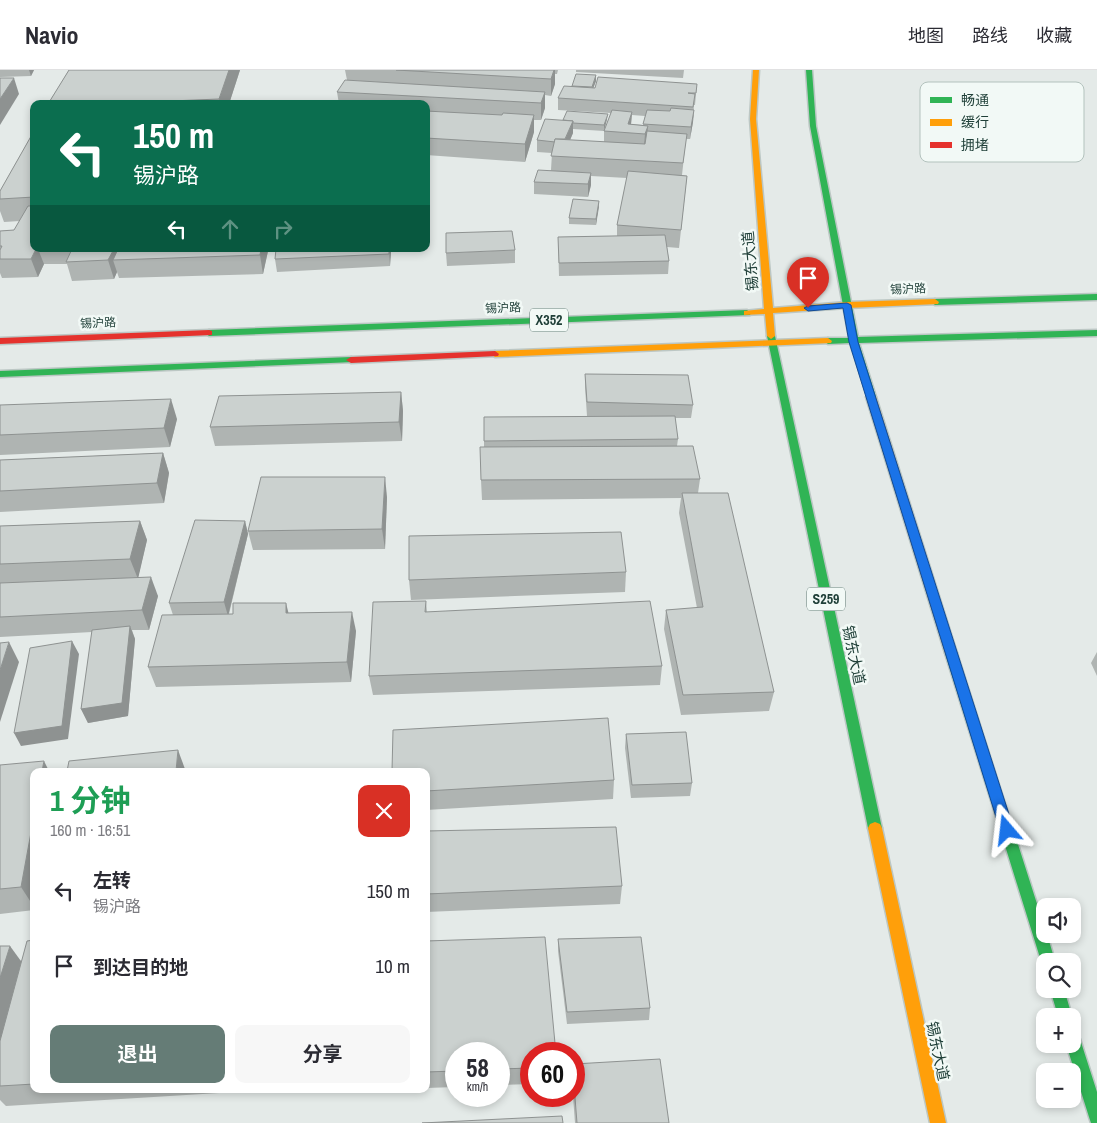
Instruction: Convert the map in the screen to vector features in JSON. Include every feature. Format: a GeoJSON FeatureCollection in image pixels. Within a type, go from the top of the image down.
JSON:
{"type":"FeatureCollection","features":[{"type":"Feature","properties":{"kind":"main road","name":"锡东大道"},"geometry":{"type":"LineString","coordinates":[[756,70],[753,119],[772,343],[938,1123]]}},
{"type":"Feature","properties":{"kind":"main road"},"geometry":{"type":"LineString","coordinates":[[809,70],[813,126],[854,342],[1045,953]]}},
{"type":"Feature","properties":{"kind":"main road","name":"锡沪路"},"geometry":{"type":"LineString","coordinates":[[0,340],[769,312],[847,305],[1097,297]]}},
{"type":"Feature","properties":{"kind":"main road","name":"X352"},"geometry":{"type":"LineString","coordinates":[[0,374],[772,343],[854,342],[1097,333]]}},
{"type":"Feature","properties":{"kind":"main road"},"geometry":{"type":"LineString","coordinates":[[1076,1053],[1097,1117]]}},
{"type":"Feature","properties":{"kind":"building"},"geometry":{"type":"Polygon","coordinates":[[[69,70],[229,70],[219,99],[50,100],[69,70]]]}},
{"type":"Feature","properties":{"kind":"building"},"geometry":{"type":"Polygon","coordinates":[[[396,70],[554,70],[551,79],[396,70]]]}},
{"type":"Feature","properties":{"kind":"building"},"geometry":{"type":"Polygon","coordinates":[[[576,74],[596,75],[592,87],[572,86],[576,74]]]}},
{"type":"Feature","properties":{"kind":"building"},"geometry":{"type":"Polygon","coordinates":[[[598,77],[697,84],[696,93],[688,93],[695,94],[693,107],[558,98],[564,86],[595,88],[598,77]]]}},
{"type":"Feature","properties":{"kind":"building"},"geometry":{"type":"Polygon","coordinates":[[[0,78],[14,78],[0,99],[0,78]]]}},
{"type":"Feature","properties":{"kind":"building"},"geometry":{"type":"Polygon","coordinates":[[[345,80],[545,92],[541,103],[337,92],[345,80]]]}},
{"type":"Feature","properties":{"kind":"building"},"geometry":{"type":"Polygon","coordinates":[[[671,108],[694,110],[691,127],[643,124],[647,110],[670,111],[671,108]]]}},
{"type":"Feature","properties":{"kind":"building"},"geometry":{"type":"Polygon","coordinates":[[[612,110],[632,112],[628,124],[648,126],[645,134],[604,131],[612,110]]]}},
{"type":"Feature","properties":{"kind":"building"},"geometry":{"type":"Polygon","coordinates":[[[430,111],[534,115],[525,144],[430,138],[430,111]]]}},
{"type":"Feature","properties":{"kind":"building"},"geometry":{"type":"Polygon","coordinates":[[[567,111],[608,114],[604,125],[573,123],[573,121],[563,120],[567,111]]]}},
{"type":"Feature","properties":{"kind":"building"},"geometry":{"type":"Polygon","coordinates":[[[545,119],[573,121],[565,139],[555,139],[555,142],[537,140],[545,119]]]}},
{"type":"Feature","properties":{"kind":"building"},"geometry":{"type":"Polygon","coordinates":[[[647,131],[687,134],[683,163],[551,156],[555,139],[645,144],[647,131]]]}},
{"type":"Feature","properties":{"kind":"building"},"geometry":{"type":"Polygon","coordinates":[[[30,138],[30,197],[0,199],[0,191],[30,138]]]}},
{"type":"Feature","properties":{"kind":"building"},"geometry":{"type":"Polygon","coordinates":[[[538,170],[591,173],[588,184],[534,182],[538,170]]]}},
{"type":"Feature","properties":{"kind":"building"},"geometry":{"type":"Polygon","coordinates":[[[628,171],[687,176],[681,230],[617,225],[628,171]]]}},
{"type":"Feature","properties":{"kind":"building"},"geometry":{"type":"Polygon","coordinates":[[[573,199],[599,201],[596,219],[569,218],[573,199]]]}},
{"type":"Feature","properties":{"kind":"building"},"geometry":{"type":"Polygon","coordinates":[[[28,206],[30,206],[30,252],[34,252],[31,259],[0,259],[2,246],[0,246],[0,231],[14,230],[28,206]]]}},
{"type":"Feature","properties":{"kind":"building"},"geometry":{"type":"Polygon","coordinates":[[[512,231],[515,250],[446,253],[446,233],[512,231]]]}},
{"type":"Feature","properties":{"kind":"building"},"geometry":{"type":"Polygon","coordinates":[[[665,235],[669,261],[559,263],[558,237],[665,235]]]}},
{"type":"Feature","properties":{"kind":"building"},"geometry":{"type":"Polygon","coordinates":[[[71,252],[112,252],[108,260],[66,262],[71,252]]]}},
{"type":"Feature","properties":{"kind":"building"},"geometry":{"type":"Polygon","coordinates":[[[117,252],[260,252],[260,255],[113,260],[117,252]]]}},
{"type":"Feature","properties":{"kind":"building"},"geometry":{"type":"Polygon","coordinates":[[[276,252],[389,252],[389,254],[275,259],[276,252]]]}},
{"type":"Feature","properties":{"kind":"building"},"geometry":{"type":"Polygon","coordinates":[[[585,374],[688,375],[693,405],[587,402],[585,374]]]}},
{"type":"Feature","properties":{"kind":"building"},"geometry":{"type":"Polygon","coordinates":[[[401,392],[399,422],[210,427],[219,396],[401,392]]]}},
{"type":"Feature","properties":{"kind":"building"},"geometry":{"type":"Polygon","coordinates":[[[171,399],[164,428],[0,435],[0,405],[171,399]]]}},
{"type":"Feature","properties":{"kind":"building"},"geometry":{"type":"Polygon","coordinates":[[[675,416],[678,439],[484,441],[484,417],[675,416]]]}},
{"type":"Feature","properties":{"kind":"building"},"geometry":{"type":"Polygon","coordinates":[[[693,446],[700,479],[481,480],[480,447],[693,446]]]}},
{"type":"Feature","properties":{"kind":"building"},"geometry":{"type":"Polygon","coordinates":[[[163,453],[157,483],[0,491],[0,460],[163,453]]]}},
{"type":"Feature","properties":{"kind":"building"},"geometry":{"type":"Polygon","coordinates":[[[261,477],[385,477],[382,529],[248,531],[261,477]]]}},
{"type":"Feature","properties":{"kind":"building"},"geometry":{"type":"Polygon","coordinates":[[[682,493],[728,493],[774,692],[683,695],[666,610],[703,607],[682,493]]]}},
{"type":"Feature","properties":{"kind":"building"},"geometry":{"type":"Polygon","coordinates":[[[195,520],[245,521],[224,602],[169,603],[195,520]]]}},
{"type":"Feature","properties":{"kind":"building"},"geometry":{"type":"Polygon","coordinates":[[[140,521],[130,559],[0,564],[0,526],[140,521]]]}},
{"type":"Feature","properties":{"kind":"building"},"geometry":{"type":"Polygon","coordinates":[[[621,532],[626,572],[409,580],[409,536],[621,532]]]}},
{"type":"Feature","properties":{"kind":"building"},"geometry":{"type":"Polygon","coordinates":[[[151,577],[142,610],[0,617],[0,583],[151,577]]]}},
{"type":"Feature","properties":{"kind":"building"},"geometry":{"type":"Polygon","coordinates":[[[426,601],[425,612],[650,601],[662,666],[369,676],[373,602],[426,601]]]}},
{"type":"Feature","properties":{"kind":"building"},"geometry":{"type":"Polygon","coordinates":[[[233,603],[286,603],[286,613],[352,612],[347,662],[148,667],[162,615],[233,614],[233,603]]]}},
{"type":"Feature","properties":{"kind":"building"},"geometry":{"type":"Polygon","coordinates":[[[130,626],[122,703],[81,709],[92,630],[130,626]]]}},
{"type":"Feature","properties":{"kind":"building"},"geometry":{"type":"Polygon","coordinates":[[[72,641],[62,726],[14,733],[30,648],[72,641]]]}},
{"type":"Feature","properties":{"kind":"building"},"geometry":{"type":"Polygon","coordinates":[[[9,642],[0,670],[0,643],[9,642]]]}},
{"type":"Feature","properties":{"kind":"building"},"geometry":{"type":"Polygon","coordinates":[[[608,718],[614,780],[430,791],[430,768],[392,768],[393,730],[608,718]]]}},
{"type":"Feature","properties":{"kind":"building"},"geometry":{"type":"Polygon","coordinates":[[[686,732],[692,783],[632,785],[626,734],[686,732]]]}},
{"type":"Feature","properties":{"kind":"building"},"geometry":{"type":"Polygon","coordinates":[[[178,750],[176,768],[68,768],[69,761],[178,750]]]}},
{"type":"Feature","properties":{"kind":"building"},"geometry":{"type":"Polygon","coordinates":[[[44,761],[43,768],[30,768],[30,838],[21,887],[0,889],[0,765],[44,761]]]}},
{"type":"Feature","properties":{"kind":"building"},"geometry":{"type":"Polygon","coordinates":[[[616,827],[622,886],[430,894],[430,831],[616,827]]]}},
{"type":"Feature","properties":{"kind":"building"},"geometry":{"type":"Polygon","coordinates":[[[545,937],[555,1042],[520,1042],[520,1068],[510,1069],[510,1042],[445,1042],[445,1071],[430,1072],[430,941],[545,937]]]}},
{"type":"Feature","properties":{"kind":"building"},"geometry":{"type":"Polygon","coordinates":[[[641,937],[650,1008],[567,1012],[558,939],[641,937]]]}},
{"type":"Feature","properties":{"kind":"building"},"geometry":{"type":"Polygon","coordinates":[[[27,941],[30,941],[30,1084],[0,1086],[0,1041],[27,941]]]}},
{"type":"Feature","properties":{"kind":"building"},"geometry":{"type":"Polygon","coordinates":[[[0,946],[10,946],[0,978],[0,946]]]}},
{"type":"Feature","properties":{"kind":"building"},"geometry":{"type":"Polygon","coordinates":[[[660,1059],[669,1123],[577,1123],[576,1107],[585,1107],[585,1063],[660,1059]]]}},
{"type":"Feature","properties":{"kind":"building"},"geometry":{"type":"Polygon","coordinates":[[[562,1116],[563,1123],[422,1123],[562,1116]]]}},
{"type":"Feature","properties":{"kind":"traffic: fast"},"geometry":{"type":"LineString","coordinates":[[809,70],[813,126],[854,342],[871,397]]}},
{"type":"Feature","properties":{"kind":"traffic: fast"},"geometry":{"type":"LineString","coordinates":[[935,302],[1097,297]]}},
{"type":"Feature","properties":{"kind":"traffic: fast"},"geometry":{"type":"LineString","coordinates":[[209,333],[747,313]]}},
{"type":"Feature","properties":{"kind":"traffic: fast"},"geometry":{"type":"LineString","coordinates":[[828,341],[1097,333]]}},
{"type":"Feature","properties":{"kind":"traffic: fast"},"geometry":{"type":"LineString","coordinates":[[771,336],[875,828]]}},
{"type":"Feature","properties":{"kind":"traffic: fast"},"geometry":{"type":"LineString","coordinates":[[0,374],[351,360]]}},
{"type":"Feature","properties":{"kind":"traffic: fast"},"geometry":{"type":"LineString","coordinates":[[951,653],[1045,953]]}},
{"type":"Feature","properties":{"kind":"traffic: fast"},"geometry":{"type":"LineString","coordinates":[[1060,998],[1063,1008]]}},
{"type":"Feature","properties":{"kind":"traffic: fast"},"geometry":{"type":"LineString","coordinates":[[1076,1053],[1097,1117]]}},
{"type":"Feature","properties":{"kind":"traffic: slow"},"geometry":{"type":"LineString","coordinates":[[756,70],[753,119],[771,336]]}},
{"type":"Feature","properties":{"kind":"traffic: slow"},"geometry":{"type":"LineString","coordinates":[[747,313],[847,305],[935,302]]}},
{"type":"Feature","properties":{"kind":"traffic: slow"},"geometry":{"type":"LineString","coordinates":[[495,354],[828,341]]}},
{"type":"Feature","properties":{"kind":"traffic: slow"},"geometry":{"type":"LineString","coordinates":[[871,397],[951,653]]}},
{"type":"Feature","properties":{"kind":"traffic: slow"},"geometry":{"type":"LineString","coordinates":[[875,828],[938,1123]]}},
{"type":"Feature","properties":{"kind":"traffic: jam"},"geometry":{"type":"LineString","coordinates":[[0,341],[209,333]]}},
{"type":"Feature","properties":{"kind":"traffic: jam"},"geometry":{"type":"LineString","coordinates":[[351,360],[495,354]]}},
{"type":"Feature","properties":{"kind":"route"},"geometry":{"type":"LineString","coordinates":[[808,308],[847,305],[854,342],[1007,830]]}}]}
